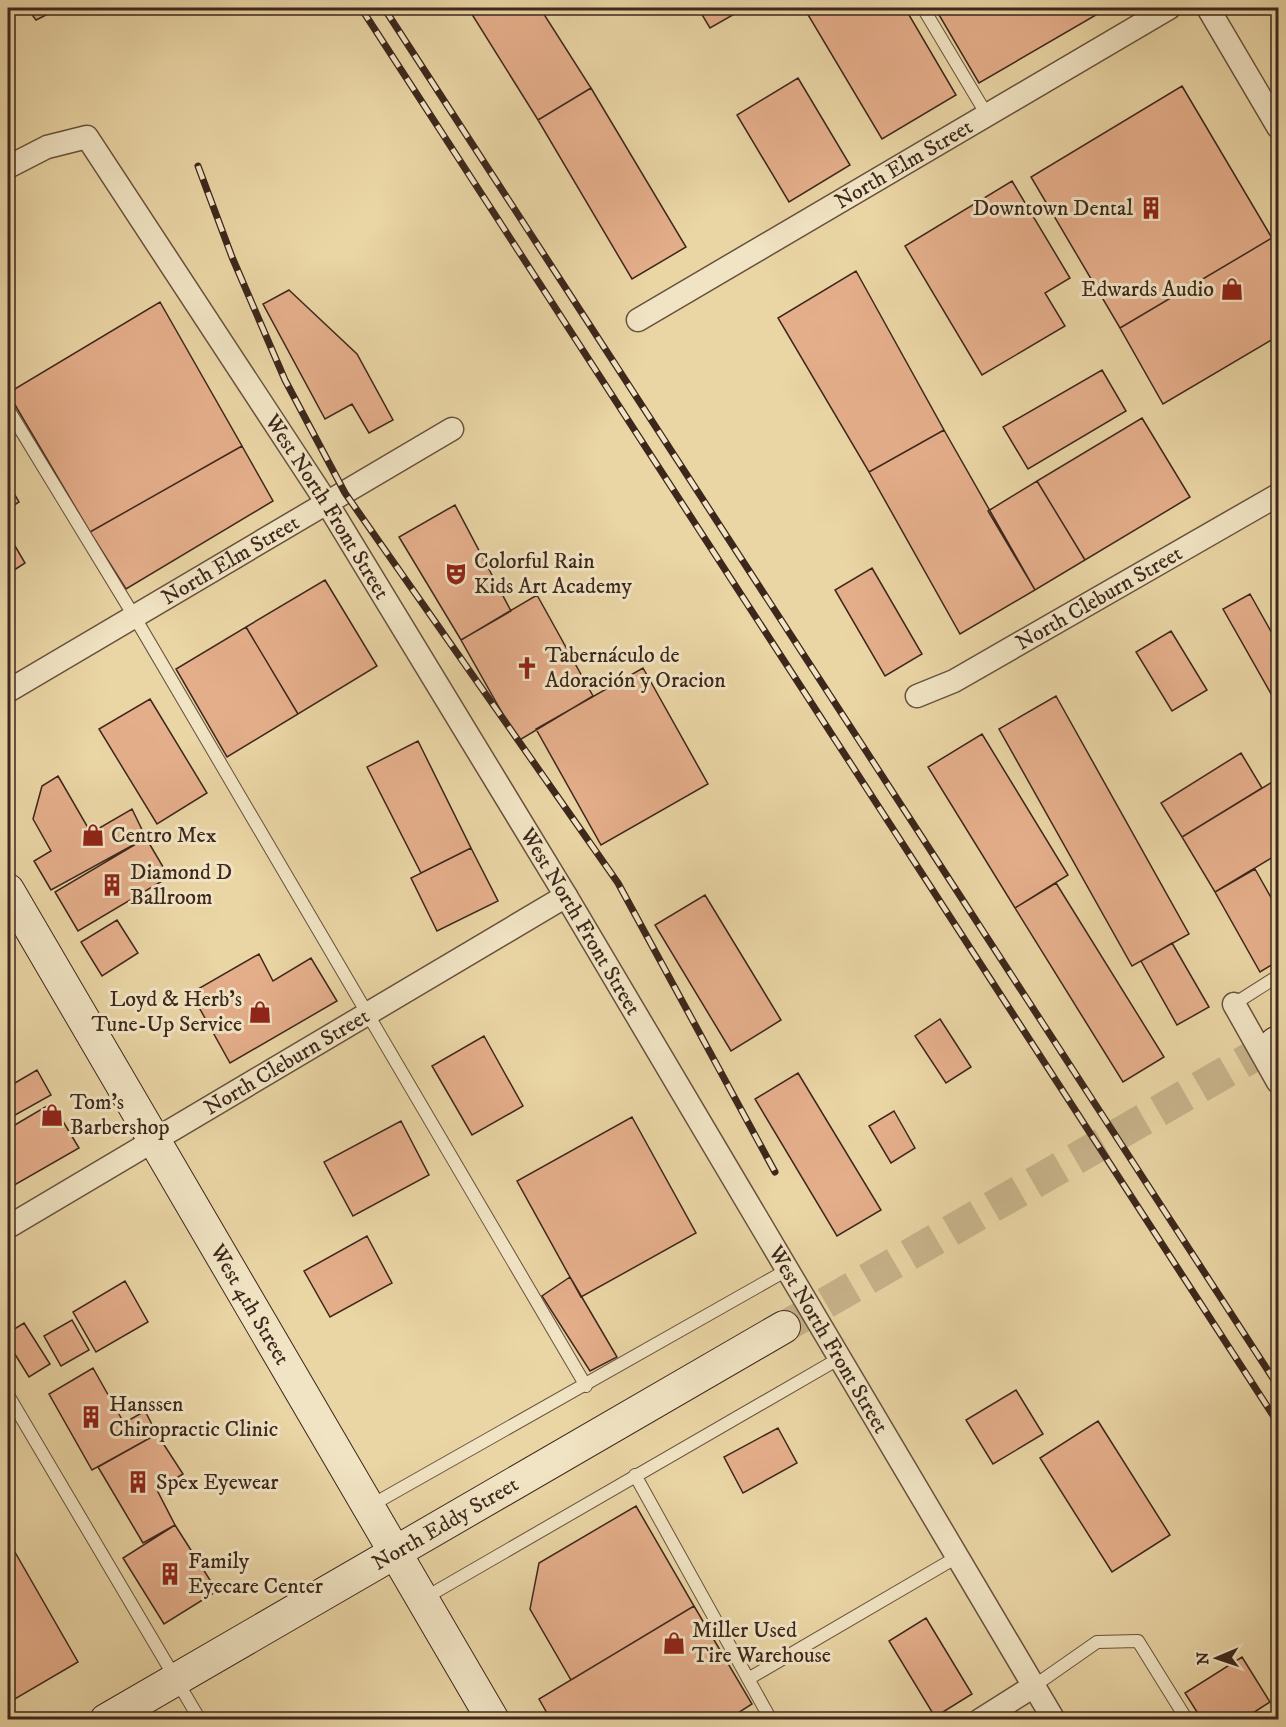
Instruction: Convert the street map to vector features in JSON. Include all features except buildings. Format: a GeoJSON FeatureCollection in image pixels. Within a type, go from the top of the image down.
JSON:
{"type":"FeatureCollection","features":[{"type":"Feature","properties":{"kind":"main road","name":"West 4th Street"},"geometry":{"type":"LineString","coordinates":[[8,890],[493,1719]]}},
{"type":"Feature","properties":{"kind":"main road","name":"North Eddy Street"},"geometry":{"type":"LineString","coordinates":[[106,1719],[784,1327]]}},
{"type":"Feature","properties":{"kind":"street","name":"North Elm Street"},"geometry":{"type":"LineString","coordinates":[[638,320],[1169,8]]}},
{"type":"Feature","properties":{"kind":"street"},"geometry":{"type":"LineString","coordinates":[[1208,8],[1278,127]]}},
{"type":"Feature","properties":{"kind":"street","name":"West North Front Street"},"geometry":{"type":"LineString","coordinates":[[8,167],[47,147],[87,136],[327,503],[566,896],[1054,1719]]}},
{"type":"Feature","properties":{"kind":"street","name":"North Elm Street"},"geometry":{"type":"LineString","coordinates":[[8,691],[452,429]]}},
{"type":"Feature","properties":{"kind":"street","name":"North Cleburn Street"},"geometry":{"type":"LineString","coordinates":[[917,696],[954,681],[1278,495]]}},
{"type":"Feature","properties":{"kind":"street","name":"North Cleburn Street"},"geometry":{"type":"LineString","coordinates":[[8,1227],[368,1011],[566,896]]}},
{"type":"Feature","properties":{"kind":"street"},"geometry":{"type":"LineString","coordinates":[[1234,1004],[1278,1082]]}},
{"type":"Feature","properties":{"kind":"street"},"geometry":{"type":"LineString","coordinates":[[980,1719],[1034,1686]]}},
{"type":"Feature","properties":{"kind":"lane"},"geometry":{"type":"LineString","coordinates":[[923,8],[987,115]]}},
{"type":"Feature","properties":{"kind":"lane"},"geometry":{"type":"LineString","coordinates":[[8,409],[134,616],[368,1011],[586,1386]]}},
{"type":"Feature","properties":{"kind":"lane"},"geometry":{"type":"LineString","coordinates":[[1234,1004],[1278,976]]}},
{"type":"Feature","properties":{"kind":"lane"},"geometry":{"type":"LineString","coordinates":[[369,1507],[787,1270]]}},
{"type":"Feature","properties":{"kind":"lane"},"geometry":{"type":"LineString","coordinates":[[422,1599],[635,1474],[840,1358]]}},
{"type":"Feature","properties":{"kind":"lane"},"geometry":{"type":"LineString","coordinates":[[8,1395],[200,1719]]}},
{"type":"Feature","properties":{"kind":"lane"},"geometry":{"type":"LineString","coordinates":[[635,1474],[771,1719]]}},
{"type":"Feature","properties":{"kind":"lane"},"geometry":{"type":"LineString","coordinates":[[748,1679],[957,1557]]}},
{"type":"Feature","properties":{"kind":"lane"},"geometry":{"type":"LineString","coordinates":[[1034,1686],[1098,1642],[1138,1641],[1186,1719]]}},
{"type":"Feature","properties":{"kind":"tunnel"},"geometry":{"type":"LineString","coordinates":[[784,1327],[1276,1043]]}},
{"type":"Feature","properties":{"kind":"railway"},"geometry":{"type":"LineString","coordinates":[[361,8],[1278,1423]]}},
{"type":"Feature","properties":{"kind":"railway"},"geometry":{"type":"LineString","coordinates":[[384,8],[1278,1386]]}},
{"type":"Feature","properties":{"kind":"railway"},"geometry":{"type":"LineString","coordinates":[[198,166],[232,257],[285,380],[345,493],[618,883],[775,1172]]}},
{"type":"Feature","properties":{"kind":"place","name":"Downtown Dental"},"geometry":{"type":"Point","coordinates":[1151,208]}},
{"type":"Feature","properties":{"kind":"place","name":"Edwards Audio"},"geometry":{"type":"Point","coordinates":[1232,289]}},
{"type":"Feature","properties":{"kind":"place","name":"Colorful Rain Kids Art Academy"},"geometry":{"type":"Point","coordinates":[456,574]}},
{"type":"Feature","properties":{"kind":"place","name":"Tabernáculo de Adoración y Oracion"},"geometry":{"type":"Point","coordinates":[527,668]}},
{"type":"Feature","properties":{"kind":"place","name":"Centro Mex"},"geometry":{"type":"Point","coordinates":[93,835]}},
{"type":"Feature","properties":{"kind":"place","name":"Diamond D Ballroom"},"geometry":{"type":"Point","coordinates":[112,885]}},
{"type":"Feature","properties":{"kind":"place","name":"Loyd & Herb's Tune-Up Service"},"geometry":{"type":"Point","coordinates":[260,1012]}},
{"type":"Feature","properties":{"kind":"place","name":"Tom's Barbershop"},"geometry":{"type":"Point","coordinates":[52,1115]}},
{"type":"Feature","properties":{"kind":"place","name":"Hanssen Chiropractic Clinic"},"geometry":{"type":"Point","coordinates":[91,1417]}},
{"type":"Feature","properties":{"kind":"place","name":"Spex Eyewear"},"geometry":{"type":"Point","coordinates":[138,1482]}},
{"type":"Feature","properties":{"kind":"place","name":"Family Eyecare Center"},"geometry":{"type":"Point","coordinates":[170,1574]}},
{"type":"Feature","properties":{"kind":"place","name":"Miller Used Tire Warehouse"},"geometry":{"type":"Point","coordinates":[674,1643]}}]}
